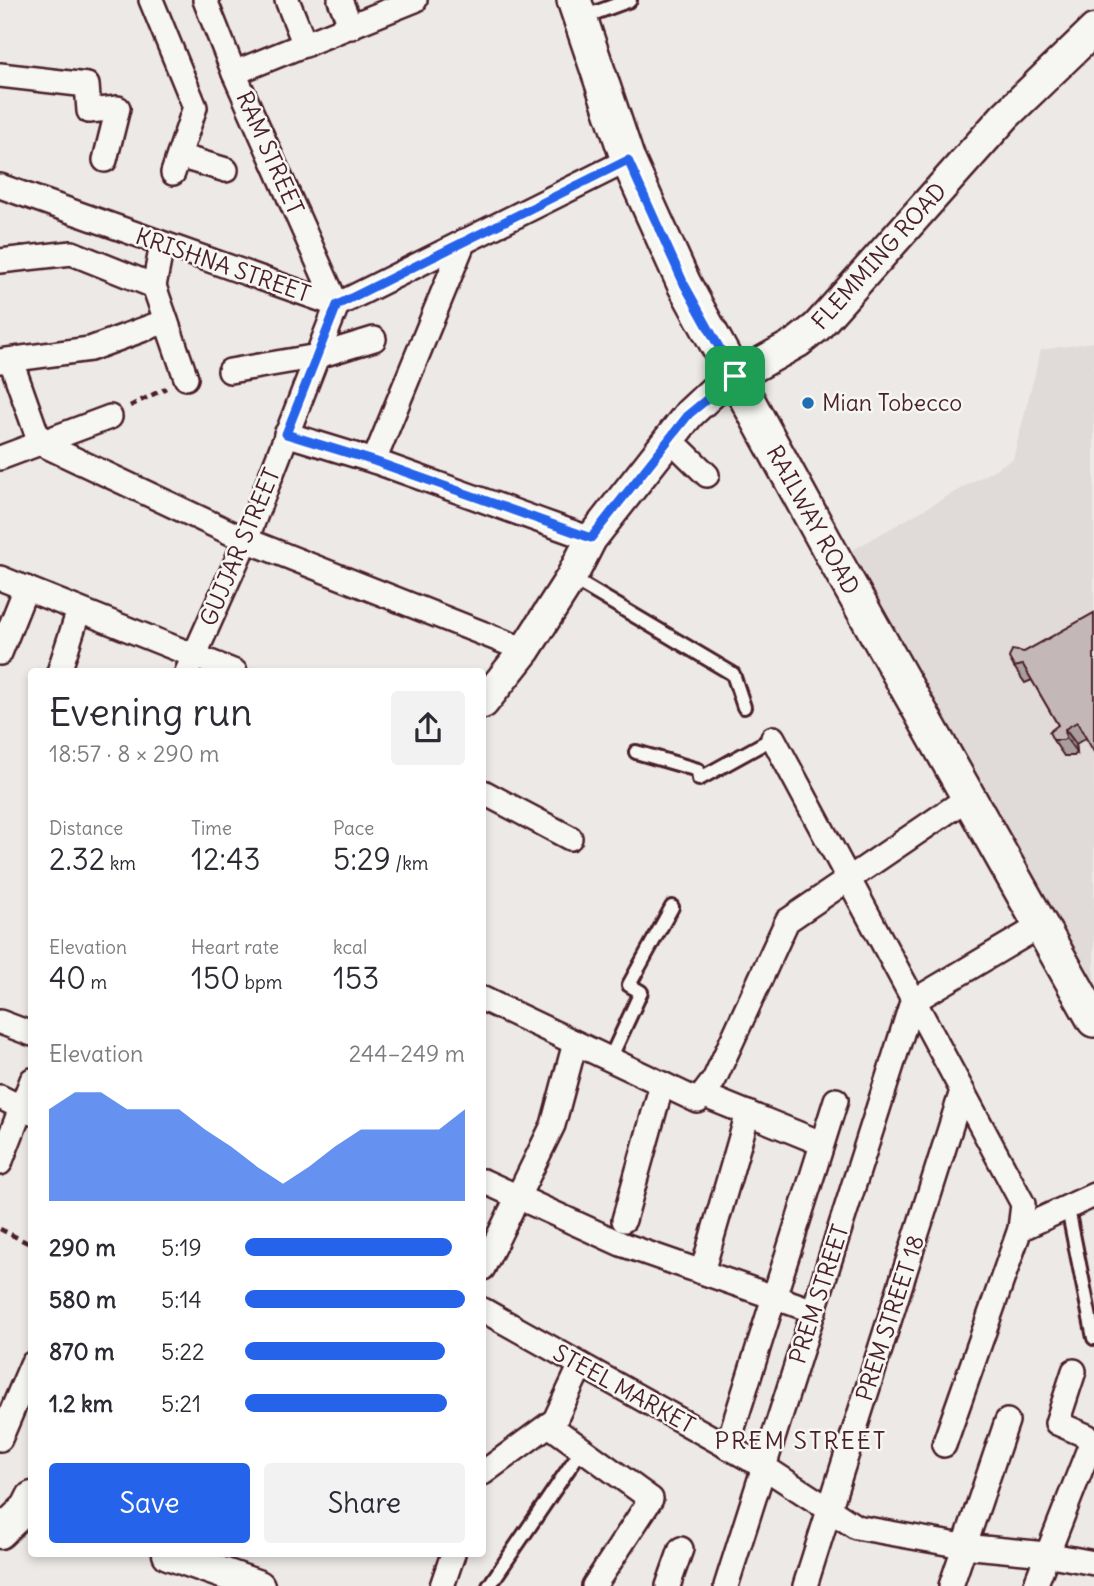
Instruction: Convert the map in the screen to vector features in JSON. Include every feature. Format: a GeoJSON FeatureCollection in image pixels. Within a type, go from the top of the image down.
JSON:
{"type":"FeatureCollection","features":[{"type":"Feature","properties":{"kind":"main road","name":"RAILWAY ROAD"},"geometry":{"type":"LineString","coordinates":[[578,9],[628,160],[684,284],[1094,1020]]}},
{"type":"Feature","properties":{"kind":"street"},"geometry":{"type":"LineString","coordinates":[[151,0],[195,107],[176,164],[226,170]]}},
{"type":"Feature","properties":{"kind":"street","name":"RAM STREET"},"geometry":{"type":"LineString","coordinates":[[205,0],[234,74],[337,305]]}},
{"type":"Feature","properties":{"kind":"street"},"geometry":{"type":"LineString","coordinates":[[287,0],[305,45]]}},
{"type":"Feature","properties":{"kind":"street"},"geometry":{"type":"LineString","coordinates":[[340,0],[351,27]]}},
{"type":"Feature","properties":{"kind":"street"},"geometry":{"type":"LineString","coordinates":[[234,74],[415,0]]}},
{"type":"Feature","properties":{"kind":"street","name":"FLEMMING ROAD"},"geometry":{"type":"LineString","coordinates":[[486,700],[525,650],[571,578],[591,538],[669,438],[705,398],[735,376],[789,347],[817,327],[1005,116],[1094,30]]}},
{"type":"Feature","properties":{"kind":"street"},"geometry":{"type":"LineString","coordinates":[[0,75],[87,85],[89,111],[118,108],[105,160]]}},
{"type":"Feature","properties":{"kind":"street","name":"KRISHNA STREET"},"geometry":{"type":"LineString","coordinates":[[0,186],[337,305],[628,160]]}},
{"type":"Feature","properties":{"kind":"street"},"geometry":{"type":"LineString","coordinates":[[374,461],[464,241]]}},
{"type":"Feature","properties":{"kind":"street"},"geometry":{"type":"LineString","coordinates":[[162,245],[154,286],[186,378]]}},
{"type":"Feature","properties":{"kind":"street"},"geometry":{"type":"LineString","coordinates":[[0,261],[72,253],[154,286]]}},
{"type":"Feature","properties":{"kind":"street","name":"GUJJAR STREET"},"geometry":{"type":"LineString","coordinates":[[190,664],[246,540],[337,305]]}},
{"type":"Feature","properties":{"kind":"street"},"geometry":{"type":"LineString","coordinates":[[166,321],[90,349],[6,361],[40,443],[246,540],[525,650]]}},
{"type":"Feature","properties":{"kind":"street"},"geometry":{"type":"LineString","coordinates":[[230,371],[318,356],[374,339]]}},
{"type":"Feature","properties":{"kind":"street"},"geometry":{"type":"LineString","coordinates":[[0,458],[110,417]]}},
{"type":"Feature","properties":{"kind":"street"},"geometry":{"type":"LineString","coordinates":[[286,434],[374,461],[591,538]]}},
{"type":"Feature","properties":{"kind":"street"},"geometry":{"type":"LineString","coordinates":[[669,438],[707,475]]}},
{"type":"Feature","properties":{"kind":"street"},"geometry":{"type":"LineString","coordinates":[[0,578],[79,610],[190,664],[212,668]]}},
{"type":"Feature","properties":{"kind":"street"},"geometry":{"type":"LineString","coordinates":[[0,653],[26,588]]}},
{"type":"Feature","properties":{"kind":"street"},"geometry":{"type":"LineString","coordinates":[[60,668],[79,610]]}},
{"type":"Feature","properties":{"kind":"street"},"geometry":{"type":"LineString","coordinates":[[773,738],[912,1002],[1023,1204],[1020,1229],[944,1445]]}},
{"type":"Feature","properties":{"kind":"street"},"geometry":{"type":"LineString","coordinates":[[486,794],[570,838]]}},
{"type":"Feature","properties":{"kind":"street"},"geometry":{"type":"LineString","coordinates":[[486,1000],[698,1101],[714,1080],[786,921],[969,797]]}},
{"type":"Feature","properties":{"kind":"street"},"geometry":{"type":"LineString","coordinates":[[912,1002],[1040,926]]}},
{"type":"Feature","properties":{"kind":"street","name":"PREM STREET"},"geometry":{"type":"LineString","coordinates":[[726,1586],[912,1002]]}},
{"type":"Feature","properties":{"kind":"street"},"geometry":{"type":"LineString","coordinates":[[0,1022],[28,1032]]}},
{"type":"Feature","properties":{"kind":"street"},"geometry":{"type":"LineString","coordinates":[[486,1262],[520,1198],[553,1125],[575,1043]]}},
{"type":"Feature","properties":{"kind":"street"},"geometry":{"type":"LineString","coordinates":[[624,1220],[662,1084]]}},
{"type":"Feature","properties":{"kind":"street","name":"PREM STREET 18"},"geometry":{"type":"LineString","coordinates":[[805,1586],[962,1091]]}},
{"type":"Feature","properties":{"kind":"street"},"geometry":{"type":"LineString","coordinates":[[703,1095],[821,1143]]}},
{"type":"Feature","properties":{"kind":"street"},"geometry":{"type":"LineString","coordinates":[[0,1097],[26,1110],[0,1163]]}},
{"type":"Feature","properties":{"kind":"street"},"geometry":{"type":"LineString","coordinates":[[727,1447],[772,1296],[836,1100]]}},
{"type":"Feature","properties":{"kind":"street"},"geometry":{"type":"LineString","coordinates":[[702,1272],[748,1113]]}},
{"type":"Feature","properties":{"kind":"street"},"geometry":{"type":"LineString","coordinates":[[486,1182],[621,1244],[814,1311]]}},
{"type":"Feature","properties":{"kind":"street"},"geometry":{"type":"LineString","coordinates":[[1020,1229],[1094,1195]]}},
{"type":"Feature","properties":{"kind":"street","name":"STEEL MARKET"},"geometry":{"type":"LineString","coordinates":[[486,1312],[764,1467],[856,1527],[963,1546],[1046,1554],[1094,1563]]}},
{"type":"Feature","properties":{"kind":"street"},"geometry":{"type":"LineString","coordinates":[[486,1471],[555,1420],[581,1364]]}},
{"type":"Feature","properties":{"kind":"street"},"geometry":{"type":"LineString","coordinates":[[0,1439],[8,1397],[28,1370]]}},
{"type":"Feature","properties":{"kind":"street"},"geometry":{"type":"LineString","coordinates":[[1035,1586],[1090,1446],[1087,1436],[1057,1423],[1074,1371]]}},
{"type":"Feature","properties":{"kind":"street"},"geometry":{"type":"LineString","coordinates":[[951,1586],[1007,1421]]}},
{"type":"Feature","properties":{"kind":"street"},"geometry":{"type":"LineString","coordinates":[[548,1425],[651,1499],[594,1586]]}},
{"type":"Feature","properties":{"kind":"street"},"geometry":{"type":"LineString","coordinates":[[0,1533],[22,1502]]}},
{"type":"Feature","properties":{"kind":"street"},"geometry":{"type":"LineString","coordinates":[[668,1586],[681,1549]]}},
{"type":"Feature","properties":{"kind":"street"},"geometry":{"type":"LineString","coordinates":[[442,1586],[452,1557]]}},
{"type":"Feature","properties":{"kind":"street"},"geometry":{"type":"LineString","coordinates":[[191,1564],[259,1586]]}},
{"type":"Feature","properties":{"kind":"lane"},"geometry":{"type":"LineString","coordinates":[[578,9],[630,0]]}},
{"type":"Feature","properties":{"kind":"lane"},"geometry":{"type":"LineString","coordinates":[[571,578],[733,674],[744,707]]}},
{"type":"Feature","properties":{"kind":"lane"},"geometry":{"type":"LineString","coordinates":[[636,752],[698,770],[699,779],[773,738]]}},
{"type":"Feature","properties":{"kind":"lane"},"geometry":{"type":"LineString","coordinates":[[610,1059],[641,992],[629,985],[672,907]]}},
{"type":"Feature","properties":{"kind":"lane"},"geometry":{"type":"LineString","coordinates":[[1068,1209],[1094,1338]]}},
{"type":"Feature","properties":{"kind":"lane"},"geometry":{"type":"LineString","coordinates":[[489,1586],[582,1449]]}},
{"type":"Feature","properties":{"kind":"path"},"geometry":{"type":"LineString","coordinates":[[110,417],[186,378]]}},
{"type":"Feature","properties":{"kind":"path"},"geometry":{"type":"LineString","coordinates":[[0,1229],[28,1242]]}},
{"type":"Feature","properties":{"kind":"shaded area"},"geometry":{"type":"Polygon","coordinates":[[[1094,342],[1094,1008],[835,560],[1013,459],[1041,350],[1094,342]]]}},
{"type":"Feature","properties":{"kind":"building"},"geometry":{"type":"Polygon","coordinates":[[[1094,613],[1094,752],[1077,722],[1065,729],[1066,738],[1053,740],[1049,732],[1058,725],[1023,665],[1014,667],[1009,658],[1012,650],[1024,652],[1094,613]]]}},
{"type":"Feature","properties":{"kind":"place","name":"Mian Tobecco"},"geometry":{"type":"Point","coordinates":[808,403]}},
{"type":"Feature","properties":{"kind":"district","name":"PREM STREET"},"geometry":{"type":"Point","coordinates":[801,1441]}},
{"type":"Feature","properties":{"kind":"route"},"geometry":{"type":"LineString","coordinates":[[628,160],[684,284],[735,376],[719,386],[689,414],[591,538],[374,461],[286,434],[337,305],[365,294],[464,241],[628,160]]}}]}
